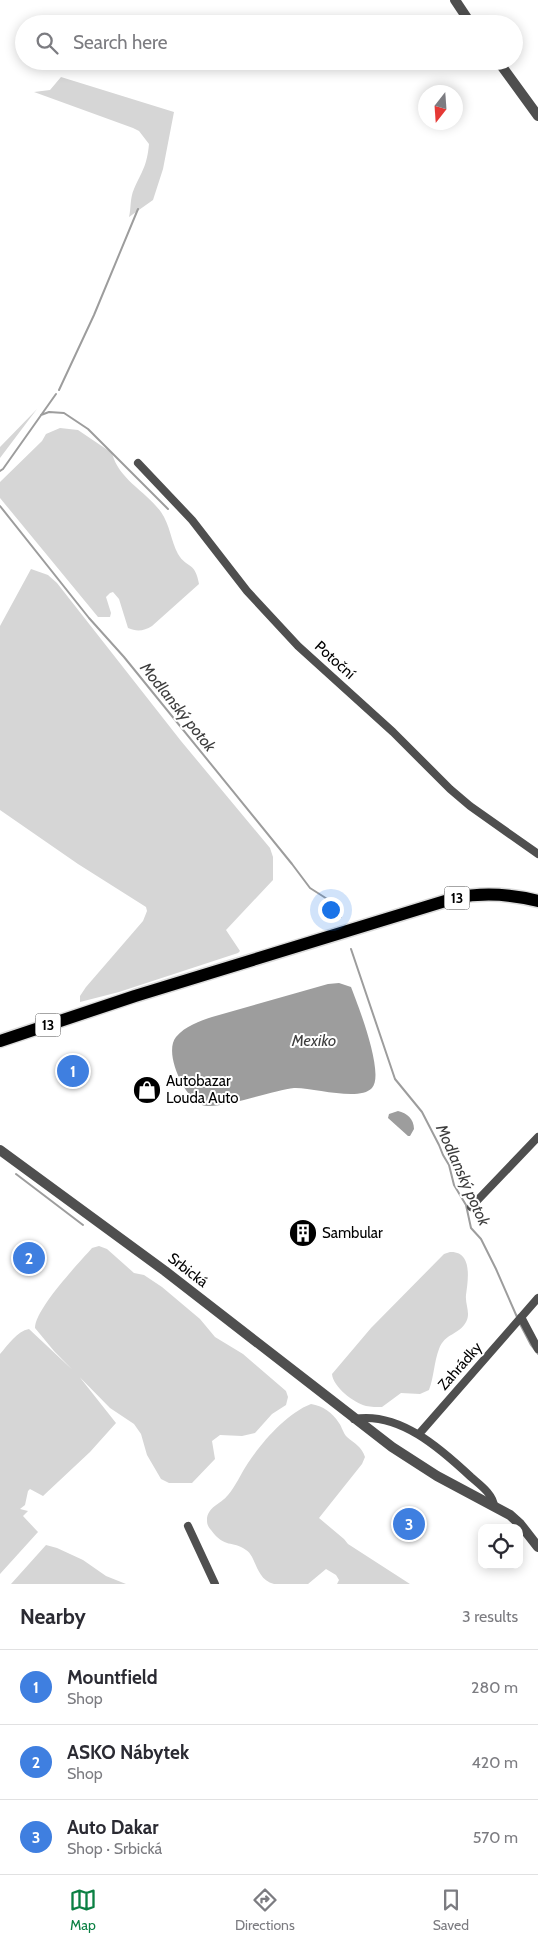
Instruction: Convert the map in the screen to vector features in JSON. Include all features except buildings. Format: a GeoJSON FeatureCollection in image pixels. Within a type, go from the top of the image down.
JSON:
{"type":"FeatureCollection","features":[{"type":"Feature","properties":{"kind":"main road","name":"13"},"geometry":{"type":"LineString","coordinates":[[0,1041],[153,991],[455,898],[491,894],[516,896],[536,901]]}},
{"type":"Feature","properties":{"kind":"street"},"geometry":{"type":"LineString","coordinates":[[456,2],[465,15]]}},
{"type":"Feature","properties":{"kind":"street"},"geometry":{"type":"LineString","coordinates":[[505,70],[538,116]]}},
{"type":"Feature","properties":{"kind":"street","name":"Potoční"},"geometry":{"type":"LineString","coordinates":[[138,463],[192,520],[247,591],[298,646],[386,726],[450,789],[470,806],[538,854]]}},
{"type":"Feature","properties":{"kind":"street"},"geometry":{"type":"LineString","coordinates":[[471,1207],[538,1137]]}},
{"type":"Feature","properties":{"kind":"street","name":"Srbická"},"geometry":{"type":"LineString","coordinates":[[0,1150],[165,1271],[354,1419],[421,1467],[494,1506],[514,1519],[538,1547]]}},
{"type":"Feature","properties":{"kind":"street","name":"Zahrádky"},"geometry":{"type":"LineString","coordinates":[[419,1434],[538,1298]]}},
{"type":"Feature","properties":{"kind":"street"},"geometry":{"type":"LineString","coordinates":[[521,1317],[538,1349]]}},
{"type":"Feature","properties":{"kind":"street","name":"Srbická"},"geometry":{"type":"LineString","coordinates":[[354,1419],[364,1417],[380,1420],[419,1434],[454,1461],[483,1488],[493,1500],[494,1506]]}},
{"type":"Feature","properties":{"kind":"street"},"geometry":{"type":"LineString","coordinates":[[188,1526],[215,1584]]}},
{"type":"Feature","properties":{"kind":"shaded area"},"geometry":{"type":"Polygon","coordinates":[[[61,77],[174,112],[163,169],[153,200],[129,217],[131,199],[142,173],[149,144],[139,131],[133,128],[34,92],[50,90],[61,77]]]}},
{"type":"Feature","properties":{"kind":"shaded area"},"geometry":{"type":"Polygon","coordinates":[[[37,409],[0,458],[0,447],[37,409]]]}},
{"type":"Feature","properties":{"kind":"shaded area"},"geometry":{"type":"Polygon","coordinates":[[[60,428],[78,430],[112,453],[120,471],[161,512],[178,554],[195,572],[199,584],[152,626],[146,629],[128,628],[119,599],[113,592],[106,597],[111,613],[110,617],[98,617],[0,498],[0,482],[42,441],[46,434],[60,428]]]}},
{"type":"Feature","properties":{"kind":"shaded area"},"geometry":{"type":"Polygon","coordinates":[[[31,569],[48,575],[57,583],[181,741],[270,848],[273,857],[273,880],[226,930],[240,951],[238,953],[119,992],[80,1002],[80,996],[86,987],[143,921],[147,911],[146,907],[78,864],[0,810],[0,626],[31,569]]]}},
{"type":"Feature","properties":{"kind":"shaded area"},"geometry":{"type":"Polygon","coordinates":[[[99,1246],[107,1249],[134,1273],[144,1275],[162,1287],[200,1319],[215,1337],[243,1354],[286,1391],[288,1397],[286,1405],[272,1414],[255,1433],[242,1436],[220,1435],[212,1441],[215,1459],[192,1483],[169,1483],[161,1479],[147,1455],[141,1434],[134,1424],[110,1408],[54,1351],[35,1328],[42,1310],[58,1287],[92,1248],[99,1246]]]}},
{"type":"Feature","properties":{"kind":"shaded area"},"geometry":{"type":"Polygon","coordinates":[[[450,1252],[457,1253],[466,1261],[468,1315],[463,1326],[448,1337],[439,1349],[429,1390],[420,1394],[401,1393],[382,1407],[366,1406],[350,1398],[336,1384],[332,1374],[371,1328],[444,1254],[450,1252]]]}},
{"type":"Feature","properties":{"kind":"shaded area"},"geometry":{"type":"Polygon","coordinates":[[[29,1329],[78,1375],[116,1423],[90,1452],[43,1496],[30,1489],[28,1491],[25,1505],[20,1509],[28,1511],[23,1516],[38,1532],[0,1574],[0,1354],[17,1335],[29,1329]]]}},
{"type":"Feature","properties":{"kind":"shaded area"},"geometry":{"type":"Polygon","coordinates":[[[311,1404],[319,1406],[330,1413],[346,1435],[360,1448],[365,1457],[362,1464],[319,1518],[348,1544],[410,1584],[337,1584],[339,1580],[336,1575],[326,1569],[308,1584],[274,1584],[263,1578],[250,1553],[241,1547],[220,1540],[208,1527],[209,1512],[231,1491],[260,1446],[284,1421],[311,1404]]]}},
{"type":"Feature","properties":{"kind":"shaded area"},"geometry":{"type":"Polygon","coordinates":[[[46,1545],[83,1560],[106,1576],[126,1584],[11,1584],[46,1545]]]}},
{"type":"Feature","properties":{"kind":"water","name":"Mexiko"},"geometry":{"type":"Polygon","coordinates":[[[339,983],[351,987],[364,1023],[375,1069],[375,1080],[372,1088],[366,1092],[346,1094],[294,1088],[232,1103],[209,1106],[195,1101],[189,1094],[178,1075],[172,1054],[176,1037],[188,1027],[212,1017],[328,984],[339,983]]]}},
{"type":"Feature","properties":{"kind":"water"},"geometry":{"type":"Polygon","coordinates":[[[398,1111],[407,1115],[413,1122],[414,1129],[410,1136],[388,1118],[389,1114],[398,1111]]]}},
{"type":"Feature","properties":{"kind":"waterway"},"geometry":{"type":"LineString","coordinates":[[59,390],[94,315],[138,209]]}},
{"type":"Feature","properties":{"kind":"waterway"},"geometry":{"type":"LineString","coordinates":[[0,471],[56,394]]}},
{"type":"Feature","properties":{"kind":"waterway"},"geometry":{"type":"LineString","coordinates":[[41,415],[49,412],[64,413],[88,429],[168,509]]}},
{"type":"Feature","properties":{"kind":"waterway","name":"Modlanský potok"},"geometry":{"type":"LineString","coordinates":[[0,506],[310,888],[335,904],[341,917]]}},
{"type":"Feature","properties":{"kind":"waterway","name":"Modlanský potok"},"geometry":{"type":"LineString","coordinates":[[351,949],[395,1079],[422,1112],[439,1145],[449,1165],[454,1185],[466,1205],[471,1228],[481,1239],[517,1317]]}},
{"type":"Feature","properties":{"kind":"waterway"},"geometry":{"type":"LineString","coordinates":[[16,1174],[83,1225]]}},
{"type":"Feature","properties":{"kind":"waterway","name":"Modlanský potok"},"geometry":{"type":"LineString","coordinates":[[520,1324],[538,1354]]}},
{"type":"Feature","properties":{"kind":"place","name":"Mountfield"},"geometry":{"type":"Point","coordinates":[73,1071]}},
{"type":"Feature","properties":{"kind":"place","name":"Autobazar Louda Auto"},"geometry":{"type":"Point","coordinates":[147,1090]}},
{"type":"Feature","properties":{"kind":"place","name":"Sambular"},"geometry":{"type":"Point","coordinates":[303,1233]}},
{"type":"Feature","properties":{"kind":"place","name":"ASKO Nábytek"},"geometry":{"type":"Point","coordinates":[29,1258]}},
{"type":"Feature","properties":{"kind":"place","name":"Auto Dakar"},"geometry":{"type":"Point","coordinates":[409,1524]}}]}
